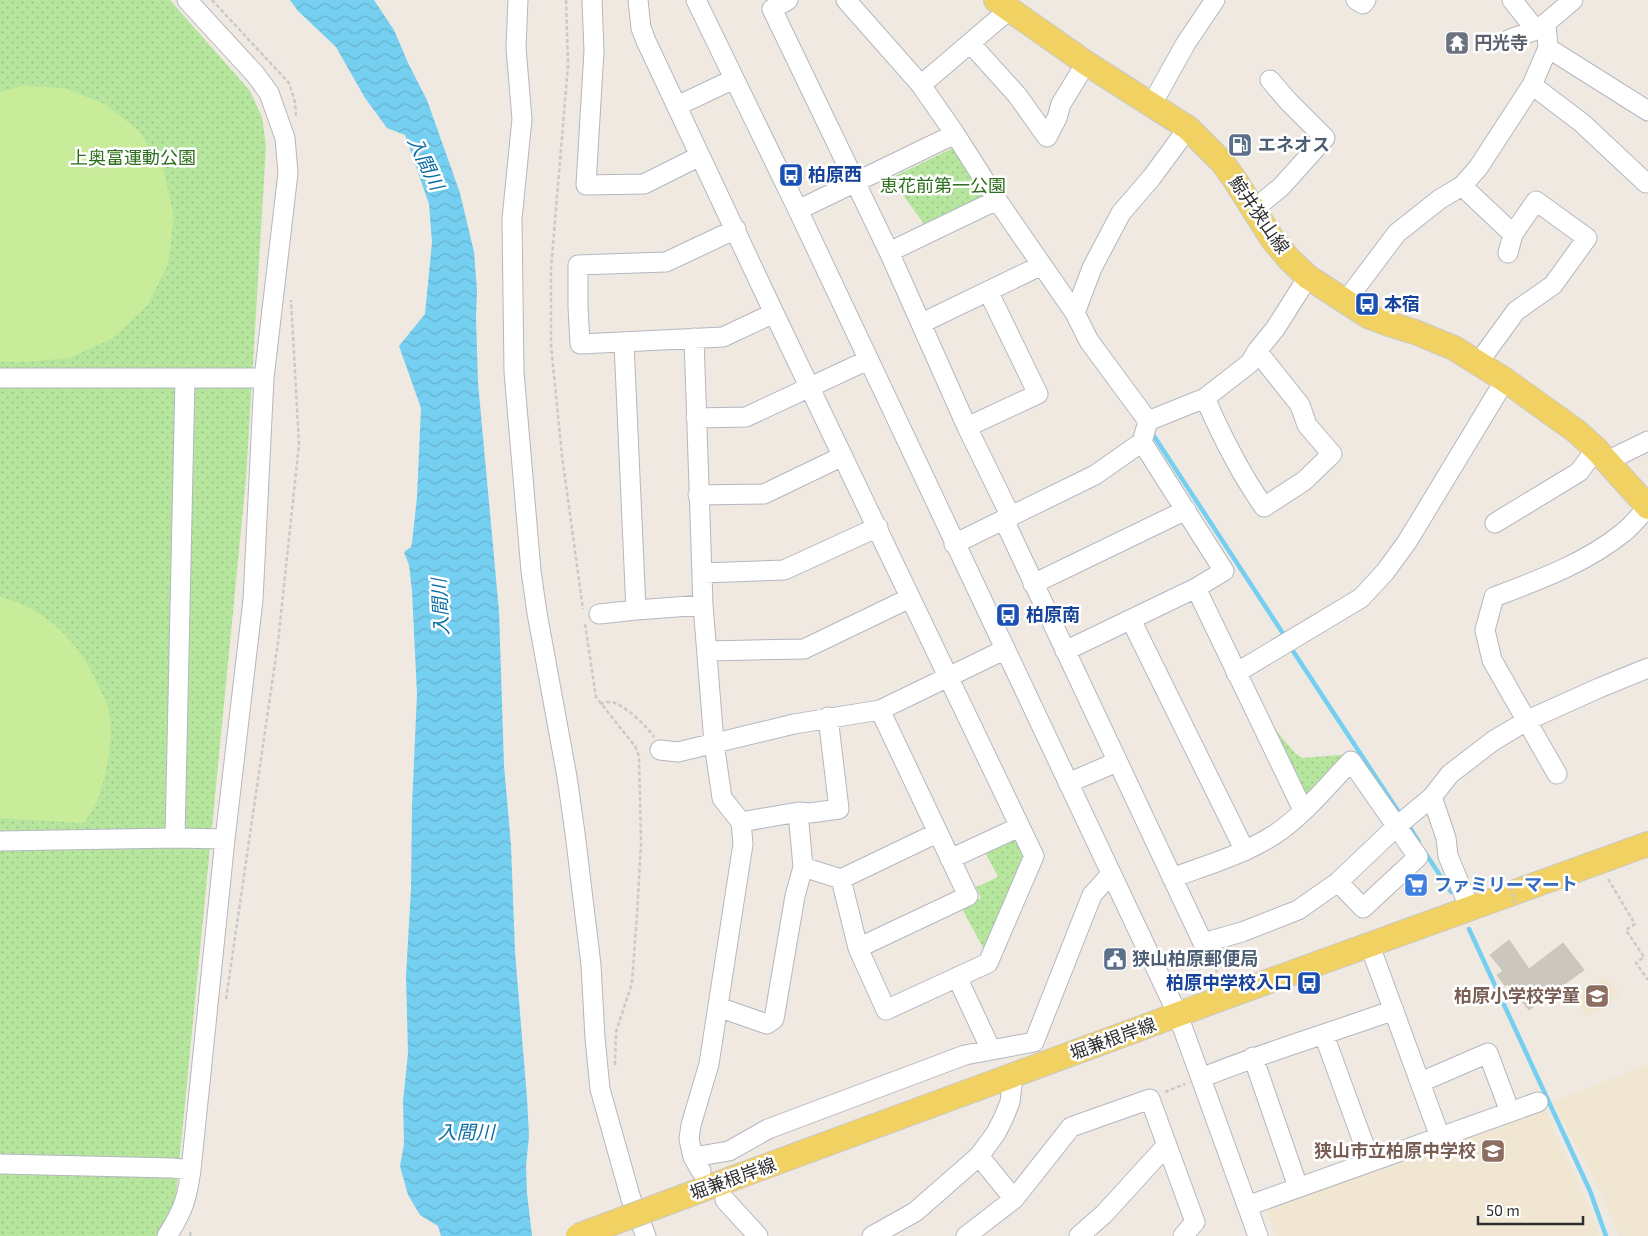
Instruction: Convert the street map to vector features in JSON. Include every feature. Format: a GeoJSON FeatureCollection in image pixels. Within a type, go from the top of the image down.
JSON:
{"type":"FeatureCollection","features":[{"type":"Feature","properties":{"kind":"main road","name":"鯨井狭山線"},"geometry":{"type":"LineString","coordinates":[[1001,3],[1086,63],[1188,128],[1222,162],[1273,240],[1308,277],[1368,316],[1454,348],[1504,380],[1576,431],[1601,455],[1648,507]]}},
{"type":"Feature","properties":{"kind":"main road","name":"堀兼根岸線"},"geometry":{"type":"LineString","coordinates":[[578,1236],[1228,996],[1648,844]]}},
{"type":"Feature","properties":{"kind":"street"},"geometry":{"type":"LineString","coordinates":[[168,1236],[182,1212],[191,1170],[225,839],[253,600],[264,378],[288,173],[285,138],[269,94],[255,74],[187,0]]}},
{"type":"Feature","properties":{"kind":"street"},"geometry":{"type":"LineString","coordinates":[[518,0],[516,48],[522,119],[512,219],[514,372],[531,571],[575,833],[591,965],[594,1038],[600,1089],[632,1199],[646,1236]]}},
{"type":"Feature","properties":{"kind":"street"},"geometry":{"type":"LineString","coordinates":[[592,0],[594,50],[586,185],[644,184],[700,156]]}},
{"type":"Feature","properties":{"kind":"street"},"geometry":{"type":"LineString","coordinates":[[638,0],[641,28],[700,156],[1034,856],[988,963],[886,1010],[858,948],[841,879]]}},
{"type":"Feature","properties":{"kind":"street"},"geometry":{"type":"LineString","coordinates":[[696,0],[798,210],[1004,650],[1178,1015],[1258,1236]]}},
{"type":"Feature","properties":{"kind":"street"},"geometry":{"type":"LineString","coordinates":[[788,0],[772,9],[922,323],[1007,518],[1033,584],[1203,943],[1242,932],[1298,910],[1338,882],[1403,821],[1432,797],[1450,774],[1493,741],[1528,720],[1648,668]]}},
{"type":"Feature","properties":{"kind":"street"},"geometry":{"type":"LineString","coordinates":[[846,0],[921,85],[997,200],[1075,312],[1089,341],[1148,421]]}},
{"type":"Feature","properties":{"kind":"street"},"geometry":{"type":"LineString","coordinates":[[1152,104],[1186,44],[1215,0]]}},
{"type":"Feature","properties":{"kind":"street"},"geometry":{"type":"LineString","coordinates":[[1356,0],[1363,4],[1366,0]]}},
{"type":"Feature","properties":{"kind":"street"},"geometry":{"type":"LineString","coordinates":[[1512,0],[1541,26],[1548,48],[1648,111]]}},
{"type":"Feature","properties":{"kind":"street"},"geometry":{"type":"LineString","coordinates":[[1510,39],[1541,26],[1574,0]]}},
{"type":"Feature","properties":{"kind":"street"},"geometry":{"type":"LineString","coordinates":[[921,85],[970,43],[1001,3]]}},
{"type":"Feature","properties":{"kind":"street"},"geometry":{"type":"LineString","coordinates":[[970,43],[1017,95],[1047,137],[1057,118],[1061,104],[1086,63]]}},
{"type":"Feature","properties":{"kind":"street"},"geometry":{"type":"LineString","coordinates":[[1345,302],[1397,233],[1440,200],[1462,186],[1478,168],[1532,85],[1548,48]]}},
{"type":"Feature","properties":{"kind":"street"},"geometry":{"type":"LineString","coordinates":[[677,106],[734,79]]}},
{"type":"Feature","properties":{"kind":"street"},"geometry":{"type":"LineString","coordinates":[[1253,210],[1281,187],[1325,138],[1270,80]]}},
{"type":"Feature","properties":{"kind":"street"},"geometry":{"type":"LineString","coordinates":[[1532,85],[1582,123],[1646,183]]}},
{"type":"Feature","properties":{"kind":"street"},"geometry":{"type":"LineString","coordinates":[[1075,312],[1092,268],[1121,213],[1152,177],[1188,128]]}},
{"type":"Feature","properties":{"kind":"street"},"geometry":{"type":"LineString","coordinates":[[798,210],[955,134]]}},
{"type":"Feature","properties":{"kind":"street"},"geometry":{"type":"LineString","coordinates":[[1462,186],[1513,234]]}},
{"type":"Feature","properties":{"kind":"street"},"geometry":{"type":"LineString","coordinates":[[889,252],[997,200]]}},
{"type":"Feature","properties":{"kind":"street"},"geometry":{"type":"LineString","coordinates":[[1478,363],[1516,311],[1553,285],[1587,238],[1536,201],[1513,234],[1508,253]]}},
{"type":"Feature","properties":{"kind":"street"},"geometry":{"type":"LineString","coordinates":[[736,229],[666,262],[578,265],[580,344],[723,336],[774,313]]}},
{"type":"Feature","properties":{"kind":"street"},"geometry":{"type":"LineString","coordinates":[[922,323],[1042,265]]}},
{"type":"Feature","properties":{"kind":"street"},"geometry":{"type":"LineString","coordinates":[[1148,421],[1205,398],[1250,363],[1275,329],[1308,277]]}},
{"type":"Feature","properties":{"kind":"street"},"geometry":{"type":"LineString","coordinates":[[967,427],[1038,394],[988,291]]}},
{"type":"Feature","properties":{"kind":"street"},"geometry":{"type":"LineString","coordinates":[[694,338],[703,605],[714,743],[722,798],[741,822],[743,844],[709,1064],[691,1125],[689,1140],[697,1164],[728,1151],[768,1129],[965,1055],[1034,1042],[1092,895],[1111,874]]}},
{"type":"Feature","properties":{"kind":"street"},"geometry":{"type":"LineString","coordinates":[[624,343],[636,610]]}},
{"type":"Feature","properties":{"kind":"street"},"geometry":{"type":"LineString","coordinates":[[1205,398],[1227,447],[1246,482],[1264,508],[1304,481],[1332,454],[1307,425],[1300,405],[1257,351]]}},
{"type":"Feature","properties":{"kind":"street"},"geometry":{"type":"LineString","coordinates":[[696,418],[746,417],[868,360]]}},
{"type":"Feature","properties":{"kind":"street"},"geometry":{"type":"LineString","coordinates":[[0,378],[264,378]]}},
{"type":"Feature","properties":{"kind":"street"},"geometry":{"type":"LineString","coordinates":[[175,838],[186,378]]}},
{"type":"Feature","properties":{"kind":"street"},"geometry":{"type":"LineString","coordinates":[[1236,673],[1361,598],[1385,572],[1407,542],[1504,380]]}},
{"type":"Feature","properties":{"kind":"street"},"geometry":{"type":"LineString","coordinates":[[954,544],[1095,475],[1142,442],[1148,421]]}},
{"type":"Feature","properties":{"kind":"street"},"geometry":{"type":"LineString","coordinates":[[1495,523],[1579,472],[1601,455],[1648,441]]}},
{"type":"Feature","properties":{"kind":"street"},"geometry":{"type":"LineString","coordinates":[[1065,651],[1196,588],[1224,571],[1142,442]]}},
{"type":"Feature","properties":{"kind":"street"},"geometry":{"type":"LineString","coordinates":[[698,495],[764,494],[843,456]]}},
{"type":"Feature","properties":{"kind":"street"},"geometry":{"type":"LineString","coordinates":[[1557,774],[1528,720],[1492,660],[1485,630],[1494,597],[1576,563],[1625,532],[1648,507]]}},
{"type":"Feature","properties":{"kind":"street"},"geometry":{"type":"LineString","coordinates":[[1033,584],[1186,510]]}},
{"type":"Feature","properties":{"kind":"street"},"geometry":{"type":"LineString","coordinates":[[702,573],[784,570],[878,527]]}},
{"type":"Feature","properties":{"kind":"street"},"geometry":{"type":"LineString","coordinates":[[1196,588],[1303,810]]}},
{"type":"Feature","properties":{"kind":"street"},"geometry":{"type":"LineString","coordinates":[[707,651],[804,649],[910,598]]}},
{"type":"Feature","properties":{"kind":"street"},"geometry":{"type":"LineString","coordinates":[[599,614],[703,605]]}},
{"type":"Feature","properties":{"kind":"street"},"geometry":{"type":"LineString","coordinates":[[1131,620],[1245,852]]}},
{"type":"Feature","properties":{"kind":"street"},"geometry":{"type":"LineString","coordinates":[[660,750],[678,752],[828,717],[880,710],[1004,650]]}},
{"type":"Feature","properties":{"kind":"street"},"geometry":{"type":"LineString","coordinates":[[858,948],[968,896],[880,710]]}},
{"type":"Feature","properties":{"kind":"street"},"geometry":{"type":"LineString","coordinates":[[741,822],[798,812],[810,813],[840,809],[828,717]]}},
{"type":"Feature","properties":{"kind":"street"},"geometry":{"type":"LineString","coordinates":[[1172,878],[1245,852],[1275,834],[1303,810],[1351,761],[1403,821],[1418,857],[1363,908],[1338,882]]}},
{"type":"Feature","properties":{"kind":"street"},"geometry":{"type":"LineString","coordinates":[[1068,783],[1117,762]]}},
{"type":"Feature","properties":{"kind":"street"},"geometry":{"type":"LineString","coordinates":[[1432,797],[1446,838],[1448,856],[1470,909]]}},
{"type":"Feature","properties":{"kind":"street"},"geometry":{"type":"LineString","coordinates":[[718,1007],[767,1024],[774,1019],[795,896],[803,867],[798,812]]}},
{"type":"Feature","properties":{"kind":"street"},"geometry":{"type":"LineString","coordinates":[[950,859],[1019,827]]}},
{"type":"Feature","properties":{"kind":"street"},"geometry":{"type":"LineString","coordinates":[[803,867],[841,879],[937,833]]}},
{"type":"Feature","properties":{"kind":"street"},"geometry":{"type":"LineString","coordinates":[[0,841],[225,839]]}},
{"type":"Feature","properties":{"kind":"street"},"geometry":{"type":"LineString","coordinates":[[1370,946],[1440,1137]]}},
{"type":"Feature","properties":{"kind":"street"},"geometry":{"type":"LineString","coordinates":[[957,977],[991,1050]]}},
{"type":"Feature","properties":{"kind":"street"},"geometry":{"type":"LineString","coordinates":[[1201,1078],[1252,1057],[1324,1035],[1394,1010]]}},
{"type":"Feature","properties":{"kind":"street"},"geometry":{"type":"LineString","coordinates":[[1324,1035],[1370,1161]]}},
{"type":"Feature","properties":{"kind":"street"},"geometry":{"type":"LineString","coordinates":[[1421,1082],[1488,1053],[1510,1112]]}},
{"type":"Feature","properties":{"kind":"street"},"geometry":{"type":"LineString","coordinates":[[1252,1057],[1298,1187]]}},
{"type":"Feature","properties":{"kind":"street"},"geometry":{"type":"LineString","coordinates":[[872,1236],[915,1212],[979,1156],[996,1133],[1004,1117],[1010,1102],[1013,1076]]}},
{"type":"Feature","properties":{"kind":"street"},"geometry":{"type":"LineString","coordinates":[[975,1233],[1014,1199],[1071,1127],[1150,1099],[1196,1222],[1183,1236]]}},
{"type":"Feature","properties":{"kind":"street"},"geometry":{"type":"LineString","coordinates":[[1247,1206],[1538,1102]]}},
{"type":"Feature","properties":{"kind":"street"},"geometry":{"type":"LineString","coordinates":[[1079,1236],[1104,1214],[1167,1145]]}},
{"type":"Feature","properties":{"kind":"street"},"geometry":{"type":"LineString","coordinates":[[979,1156],[1014,1199]]}},
{"type":"Feature","properties":{"kind":"street"},"geometry":{"type":"LineString","coordinates":[[0,1164],[191,1170]]}},
{"type":"Feature","properties":{"kind":"street"},"geometry":{"type":"LineString","coordinates":[[725,1200],[758,1236]]}},
{"type":"Feature","properties":{"kind":"path"},"geometry":{"type":"LineString","coordinates":[[600,704],[615,702],[635,717],[652,734],[660,750]]}},
{"type":"Feature","properties":{"kind":"path"},"geometry":{"type":"LineString","coordinates":[[1598,862],[1635,924],[1626,930],[1644,957],[1636,963],[1648,980]]}},
{"type":"Feature","properties":{"kind":"path"},"geometry":{"type":"LineString","coordinates":[[1508,881],[1516,905]]}},
{"type":"Feature","properties":{"kind":"path"},"geometry":{"type":"LineString","coordinates":[[1203,943],[1228,996]]}},
{"type":"Feature","properties":{"kind":"path"},"geometry":{"type":"LineString","coordinates":[[1150,1099],[1201,1078]]}},
{"type":"Feature","properties":{"kind":"shaded area","name":"柏原小学校学童"},"geometry":{"type":"Polygon","coordinates":[[[1606,976],[1620,995],[1588,1017],[1574,998],[1606,976]]]}},
{"type":"Feature","properties":{"kind":"shaded area"},"geometry":{"type":"Polygon","coordinates":[[[1648,1064],[1648,1236],[1619,1236],[1600,1190],[1553,1102],[1648,1064]]]}},
{"type":"Feature","properties":{"kind":"shaded area","name":"狭山市立柏原中学校"},"geometry":{"type":"Polygon","coordinates":[[[1543,1106],[1584,1195],[1599,1236],[1276,1236],[1266,1208],[1543,1106]]]}},
{"type":"Feature","properties":{"kind":"green space","name":"上奥富運動公園"},"geometry":{"type":"Polygon","coordinates":[[[0,0],[170,0],[250,91],[262,117],[266,146],[246,479],[172,1236],[0,1236],[0,0]]]}},
{"type":"Feature","properties":{"kind":"green space"},"geometry":{"type":"Polygon","coordinates":[[[22,86],[65,88],[105,104],[139,131],[164,171],[174,217],[168,264],[147,306],[113,338],[70,358],[0,362],[0,92],[22,86]]]}},
{"type":"Feature","properties":{"kind":"green space","name":"恵花前第一公園"},"geometry":{"type":"Polygon","coordinates":[[[955,147],[989,197],[926,227],[891,178],[955,147]]]}},
{"type":"Feature","properties":{"kind":"green space"},"geometry":{"type":"Polygon","coordinates":[[[0,597],[33,610],[48,620],[73,643],[92,673],[107,705],[111,734],[106,770],[96,803],[91,814],[83,823],[0,818],[0,597]]]}},
{"type":"Feature","properties":{"kind":"green space"},"geometry":{"type":"Polygon","coordinates":[[[1268,721],[1295,753],[1302,758],[1352,754],[1308,796],[1300,795],[1268,721]]]}},
{"type":"Feature","properties":{"kind":"green space"},"geometry":{"type":"Polygon","coordinates":[[[1016,838],[1027,858],[986,953],[961,907],[981,898],[976,887],[998,877],[985,852],[1016,838]]]}},
{"type":"Feature","properties":{"kind":"water","name":"入間川"},"geometry":{"type":"Polygon","coordinates":[[[290,0],[374,0],[394,30],[427,100],[460,193],[474,252],[477,290],[478,383],[499,611],[504,765],[511,845],[515,952],[527,1098],[529,1136],[526,1166],[532,1236],[441,1236],[438,1226],[420,1215],[408,1195],[400,1166],[404,1144],[403,1101],[408,1053],[406,976],[411,889],[412,806],[417,694],[412,591],[409,565],[404,552],[411,547],[412,543],[417,497],[421,408],[399,346],[425,314],[432,242],[429,204],[405,135],[387,128],[365,98],[336,47],[298,11],[290,0]]]}},
{"type":"Feature","properties":{"kind":"building"},"geometry":{"type":"Polygon","coordinates":[[[1509,940],[1529,969],[1563,943],[1584,970],[1529,1010],[1508,984],[1505,986],[1497,975],[1503,971],[1490,955],[1509,940]]]}},
{"type":"Feature","properties":{"kind":"waterway"},"geometry":{"type":"LineString","coordinates":[[1152,433],[1282,632]]}},
{"type":"Feature","properties":{"kind":"waterway"},"geometry":{"type":"LineString","coordinates":[[1293,651],[1402,817]]}},
{"type":"Feature","properties":{"kind":"waterway"},"geometry":{"type":"LineString","coordinates":[[1407,823],[1419,842]]}},
{"type":"Feature","properties":{"kind":"waterway"},"geometry":{"type":"LineString","coordinates":[[1424,851],[1451,892]]}},
{"type":"Feature","properties":{"kind":"waterway"},"geometry":{"type":"LineString","coordinates":[[1469,929],[1590,1191],[1606,1236]]}},
{"type":"Feature","properties":{"kind":"place","name":"円光寺"},"geometry":{"type":"Point","coordinates":[1457,43]}},
{"type":"Feature","properties":{"kind":"place","name":"エネオス"},"geometry":{"type":"Point","coordinates":[1240,145]}},
{"type":"Feature","properties":{"kind":"place","name":"柏原西"},"geometry":{"type":"Point","coordinates":[791,175]}},
{"type":"Feature","properties":{"kind":"place","name":"本宿"},"geometry":{"type":"Point","coordinates":[1367,304]}},
{"type":"Feature","properties":{"kind":"place","name":"柏原南"},"geometry":{"type":"Point","coordinates":[1008,615]}},
{"type":"Feature","properties":{"kind":"place","name":"ファミリーマート"},"geometry":{"type":"Point","coordinates":[1416,885]}},
{"type":"Feature","properties":{"kind":"place","name":"狭山柏原郵便局"},"geometry":{"type":"Point","coordinates":[1115,959]}},
{"type":"Feature","properties":{"kind":"place","name":"柏原中学校入口"},"geometry":{"type":"Point","coordinates":[1309,983]}},
{"type":"Feature","properties":{"kind":"place","name":"柏原小学校学童"},"geometry":{"type":"Point","coordinates":[1597,996]}},
{"type":"Feature","properties":{"kind":"place","name":"狭山市立柏原中学校"},"geometry":{"type":"Point","coordinates":[1493,1151]}}]}
